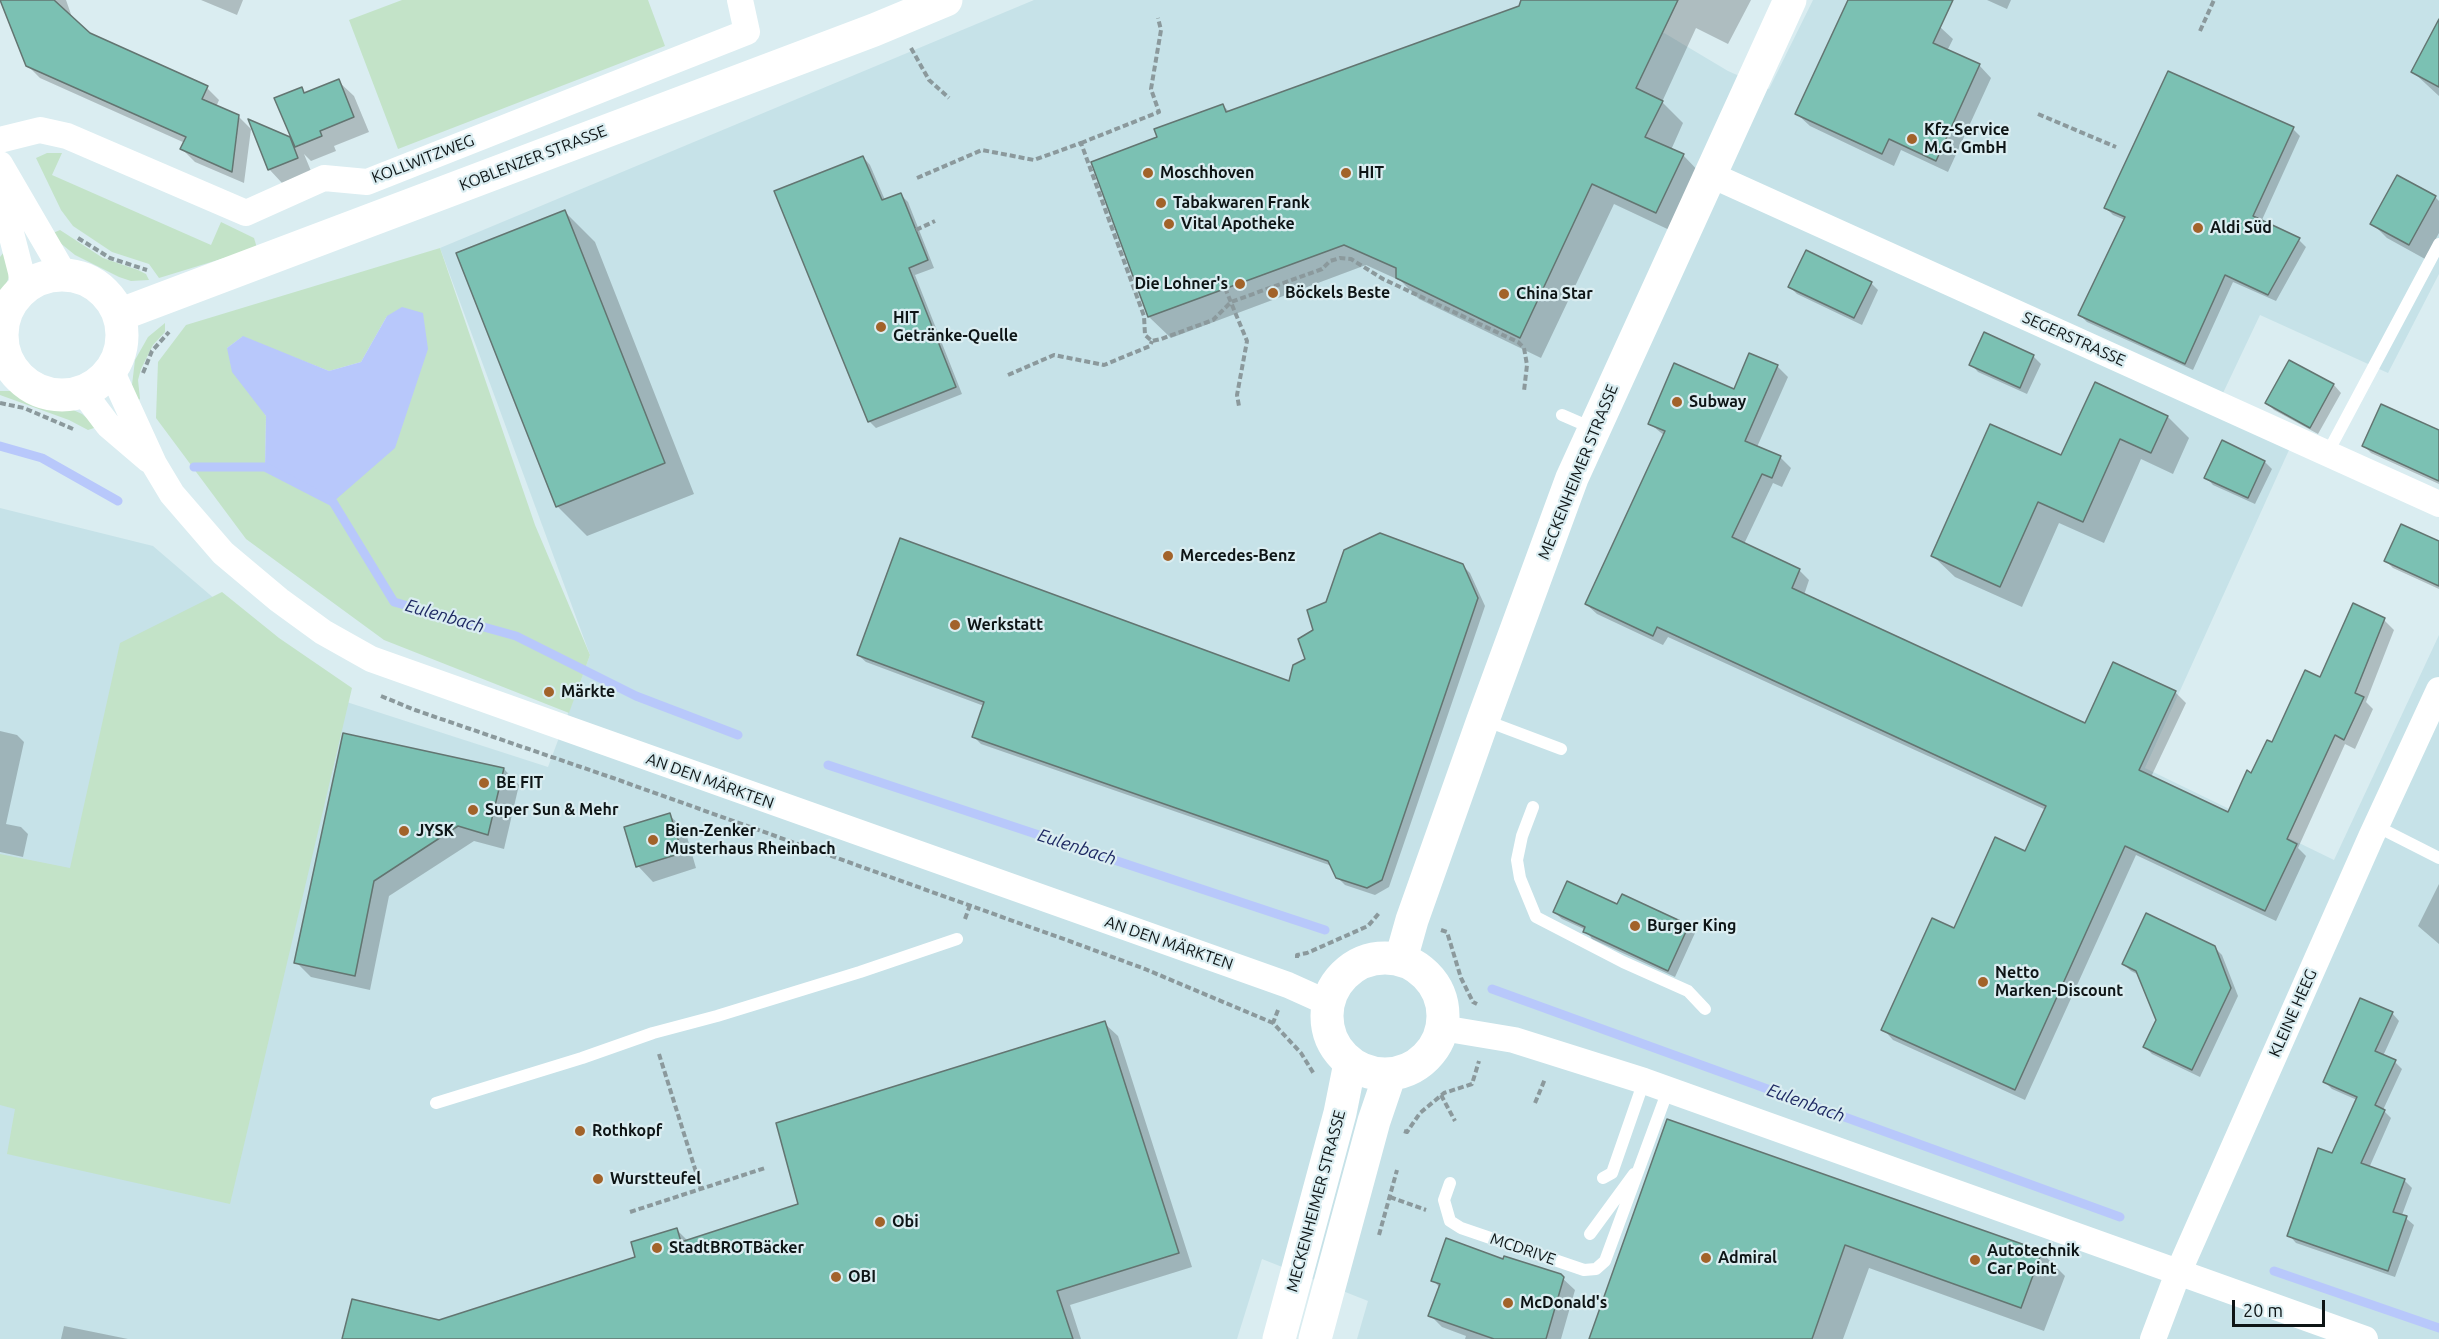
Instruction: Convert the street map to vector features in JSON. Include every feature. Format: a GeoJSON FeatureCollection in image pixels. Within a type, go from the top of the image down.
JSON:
{"type":"FeatureCollection","features":[{"type":"Feature","properties":{"kind":"main road","name":"KOBLENZER STRASSE"},"geometry":{"type":"LineString","coordinates":[[119,315],[874,30],[946,0]]}},
{"type":"Feature","properties":{"kind":"main road","name":"MECKENHEIMER STRASSE"},"geometry":{"type":"LineString","coordinates":[[1401,959],[1397,915],[1483,720],[1572,478],[1790,0]]}},
{"type":"Feature","properties":{"kind":"main road"},"geometry":{"type":"LineString","coordinates":[[64,274],[82,277],[98,286],[111,299],[119,315],[123,334],[120,353],[111,370],[99,383],[82,392],[65,395],[47,394],[31,387],[4,362],[3,322],[10,304],[23,288],[49,276],[64,274]]}},
{"type":"Feature","properties":{"kind":"main road"},"geometry":{"type":"LineString","coordinates":[[1374,958],[1401,959],[1422,970],[1434,982],[1443,1005],[1442,1028],[1430,1053],[1414,1067],[1390,1074],[1369,1072],[1350,1063],[1338,1051],[1328,1029],[1328,1003],[1331,993],[1342,976],[1354,966],[1374,958]]}},
{"type":"Feature","properties":{"kind":"main road","name":"MECKENHEIMER STRASSE"},"geometry":{"type":"LineString","coordinates":[[1279,1339],[1340,1113],[1350,1063]]}},
{"type":"Feature","properties":{"kind":"main road"},"geometry":{"type":"LineString","coordinates":[[1315,1339],[1374,1121],[1390,1074]]}},
{"type":"Feature","properties":{"kind":"street","name":"KOLLWITZWEG"},"geometry":{"type":"LineString","coordinates":[[0,140],[40,130],[67,136],[246,213],[324,178],[367,182],[747,32],[740,0]]}},
{"type":"Feature","properties":{"kind":"street"},"geometry":{"type":"LineString","coordinates":[[0,164],[64,274]]}},
{"type":"Feature","properties":{"kind":"street","name":"SEGERSTRASSE"},"geometry":{"type":"LineString","coordinates":[[1709,174],[2439,504]]}},
{"type":"Feature","properties":{"kind":"street"},"geometry":{"type":"LineString","coordinates":[[0,190],[23,288]]}},
{"type":"Feature","properties":{"kind":"street","name":"AN DEN MÄRKTEN"},"geometry":{"type":"LineString","coordinates":[[111,370],[154,464],[172,494],[223,553],[279,600],[323,632],[371,659],[1288,985],[1328,1003]]}},
{"type":"Feature","properties":{"kind":"street","name":"AN DEN MÄRKTEN"},"geometry":{"type":"LineString","coordinates":[[82,392],[108,424],[154,464]]}},
{"type":"Feature","properties":{"kind":"street","name":"KLEINE HEEG"},"geometry":{"type":"LineString","coordinates":[[2153,1339],[2178,1273],[2376,826],[2439,690]]}},
{"type":"Feature","properties":{"kind":"street"},"geometry":{"type":"LineString","coordinates":[[1442,1028],[1514,1040],[1644,1081],[2365,1339]]}},
{"type":"Feature","properties":{"kind":"lane"},"geometry":{"type":"LineString","coordinates":[[2327,454],[2439,244]]}},
{"type":"Feature","properties":{"kind":"lane"},"geometry":{"type":"LineString","coordinates":[[1563,415],[1593,428]]}},
{"type":"Feature","properties":{"kind":"lane"},"geometry":{"type":"LineString","coordinates":[[1483,720],[1561,749]]}},
{"type":"Feature","properties":{"kind":"lane"},"geometry":{"type":"LineString","coordinates":[[1533,807],[1522,836],[1518,860],[1520,878],[1536,917],[1623,962],[1688,991],[1705,1009]]}},
{"type":"Feature","properties":{"kind":"lane"},"geometry":{"type":"LineString","coordinates":[[2376,826],[2439,858]]}},
{"type":"Feature","properties":{"kind":"lane"},"geometry":{"type":"LineString","coordinates":[[436,1103],[582,1058],[653,1033],[860,972],[957,939]]}},
{"type":"Feature","properties":{"kind":"lane"},"geometry":{"type":"LineString","coordinates":[[1603,1178],[1612,1173],[1644,1081]]}},
{"type":"Feature","properties":{"kind":"lane"},"geometry":{"type":"LineString","coordinates":[[1590,1234],[1642,1163],[1668,1090]]}},
{"type":"Feature","properties":{"kind":"lane","name":"MCDRIVE"},"geometry":{"type":"LineString","coordinates":[[1450,1183],[1444,1200],[1450,1221],[1461,1228],[1584,1270],[1596,1269],[1605,1261],[1642,1163]]}},
{"type":"Feature","properties":{"kind":"path"},"geometry":{"type":"LineString","coordinates":[[2200,31],[2214,0]]}},
{"type":"Feature","properties":{"kind":"path"},"geometry":{"type":"LineString","coordinates":[[917,178],[982,150],[1034,160],[1159,112],[1151,89],[1161,30],[1158,18]]}},
{"type":"Feature","properties":{"kind":"path"},"geometry":{"type":"LineString","coordinates":[[929,80],[949,98]]}},
{"type":"Feature","properties":{"kind":"path"},"geometry":{"type":"LineString","coordinates":[[2038,114],[2116,147]]}},
{"type":"Feature","properties":{"kind":"path"},"geometry":{"type":"LineString","coordinates":[[1081,143],[1144,316],[1145,335],[1152,340],[1161,339],[1213,320],[1231,302],[1322,269],[1330,261],[1340,258],[1351,259],[1383,279],[1518,342],[1524,348],[1527,365],[1524,391]]}},
{"type":"Feature","properties":{"kind":"path"},"geometry":{"type":"LineString","coordinates":[[38,228],[60,220],[81,241],[110,258],[147,269],[152,275],[161,299]]}},
{"type":"Feature","properties":{"kind":"path"},"geometry":{"type":"LineString","coordinates":[[916,230],[935,221]]}},
{"type":"Feature","properties":{"kind":"path"},"geometry":{"type":"LineString","coordinates":[[1225,288],[1247,342],[1237,395],[1239,406]]}},
{"type":"Feature","properties":{"kind":"path"},"geometry":{"type":"LineString","coordinates":[[1008,375],[1054,355],[1104,364],[1150,346],[1152,340]]}},
{"type":"Feature","properties":{"kind":"path"},"geometry":{"type":"LineString","coordinates":[[963,923],[970,905]]}},
{"type":"Feature","properties":{"kind":"path"},"geometry":{"type":"LineString","coordinates":[[1315,1077],[1301,1053],[1273,1023],[1297,955],[1307,953],[1397,915],[1447,932],[1461,978],[1473,1002],[1493,1014],[1472,1084],[1441,1095],[1420,1113],[1407,1131],[1374,1121]]}},
{"type":"Feature","properties":{"kind":"path"},"geometry":{"type":"LineString","coordinates":[[653,1033],[702,1188]]}},
{"type":"Feature","properties":{"kind":"path"},"geometry":{"type":"LineString","coordinates":[[1534,1103],[1548,1070]]}},
{"type":"Feature","properties":{"kind":"path"},"geometry":{"type":"LineString","coordinates":[[1441,1095],[1455,1121]]}},
{"type":"Feature","properties":{"kind":"path"},"geometry":{"type":"LineString","coordinates":[[630,1212],[765,1168]]}},
{"type":"Feature","properties":{"kind":"path"},"geometry":{"type":"LineString","coordinates":[[1390,1197],[1430,1212]]}},
{"type":"Feature","properties":{"kind":"shaded area"},"geometry":{"type":"Polygon","coordinates":[[[1034,0],[1609,0],[1728,71],[1769,89],[1813,0],[2439,0],[2439,274],[2388,373],[2260,315],[2214,412],[2289,450],[2145,768],[2334,860],[2439,635],[2439,1339],[1357,1339],[1368,1301],[1262,1259],[1237,1339],[0,1339],[0,508],[153,546],[328,696],[548,767],[590,655],[440,248],[1034,0]]]}},
{"type":"Feature","properties":{"kind":"green space"},"geometry":{"type":"Polygon","coordinates":[[[402,0],[648,0],[665,46],[398,149],[349,20],[402,0]]]}},
{"type":"Feature","properties":{"kind":"green space"},"geometry":{"type":"Polygon","coordinates":[[[47,153],[62,153],[52,175],[211,245],[221,222],[254,238],[257,248],[159,278],[149,264],[112,252],[73,226],[61,210],[36,158],[47,153]]]}},
{"type":"Feature","properties":{"kind":"green space"},"geometry":{"type":"Polygon","coordinates":[[[60,230],[103,258],[146,274],[149,280],[131,281],[119,277],[75,255],[59,242],[53,233],[60,230]]]}},
{"type":"Feature","properties":{"kind":"green space"},"geometry":{"type":"Polygon","coordinates":[[[440,248],[535,525],[590,655],[569,713],[384,640],[246,539],[156,418],[158,362],[186,325],[440,248]],[[387,316],[361,362],[329,371],[242,337],[227,348],[266,416],[265,467],[333,502],[387,316]]]}},
{"type":"Feature","properties":{"kind":"green space"},"geometry":{"type":"Polygon","coordinates":[[[4,252],[11,272],[0,299],[0,257],[4,252]]]}},
{"type":"Feature","properties":{"kind":"green space"},"geometry":{"type":"Polygon","coordinates":[[[165,323],[165,332],[153,345],[141,369],[138,380],[140,399],[137,401],[132,385],[135,360],[148,337],[165,323]]]}},
{"type":"Feature","properties":{"kind":"green space"},"geometry":{"type":"Polygon","coordinates":[[[0,391],[15,391],[44,403],[69,408],[82,414],[97,427],[88,430],[69,420],[0,395],[0,391]]]}},
{"type":"Feature","properties":{"kind":"green space"},"geometry":{"type":"Polygon","coordinates":[[[222,592],[279,638],[352,688],[230,1204],[7,1154],[15,1109],[0,1105],[0,854],[70,868],[120,643],[222,592]]]}},
{"type":"Feature","properties":{"kind":"water"},"geometry":{"type":"Polygon","coordinates":[[[402,307],[423,313],[428,349],[395,448],[333,502],[265,467],[266,416],[232,372],[227,348],[243,336],[329,371],[361,362],[387,316],[402,307]]]}},
{"type":"Feature","properties":{"kind":"building"},"geometry":{"type":"Polygon","coordinates":[[[0,0],[54,0],[90,33],[208,86],[202,99],[239,115],[232,172],[180,149],[186,137],[26,66],[0,0]]]}},
{"type":"Feature","properties":{"kind":"building","name":"HIT"},"geometry":{"type":"Polygon","coordinates":[[[1521,0],[1678,0],[1636,88],[1663,101],[1645,137],[1684,154],[1656,213],[1592,184],[1520,338],[1396,278],[1396,268],[1344,245],[1148,317],[1091,162],[1157,137],[1154,129],[1223,104],[1226,112],[1519,6],[1521,0]]]}},
{"type":"Feature","properties":{"kind":"building"},"geometry":{"type":"Polygon","coordinates":[[[1848,0],[1953,0],[1933,43],[1980,64],[1936,161],[1889,139],[1882,154],[1795,114],[1848,0]]]}},
{"type":"Feature","properties":{"kind":"building"},"geometry":{"type":"Polygon","coordinates":[[[2439,19],[2439,87],[2411,72],[2439,19]]]}},
{"type":"Feature","properties":{"kind":"building","name":"Aldi Süd"},"geometry":{"type":"Polygon","coordinates":[[[2168,71],[2294,127],[2253,216],[2300,238],[2268,295],[2225,275],[2185,364],[2078,315],[2125,217],[2104,208],[2168,71]]]}},
{"type":"Feature","properties":{"kind":"building"},"geometry":{"type":"Polygon","coordinates":[[[339,79],[354,117],[320,131],[322,136],[295,147],[274,98],[302,87],[304,93],[339,79]]]}},
{"type":"Feature","properties":{"kind":"building"},"geometry":{"type":"Polygon","coordinates":[[[248,119],[290,137],[298,158],[268,170],[248,119]]]}},
{"type":"Feature","properties":{"kind":"building","name":"HIT Getränke-Quelle"},"geometry":{"type":"Polygon","coordinates":[[[863,156],[882,200],[901,193],[928,260],[909,268],[956,387],[868,422],[774,191],[863,156]]]}},
{"type":"Feature","properties":{"kind":"building"},"geometry":{"type":"Polygon","coordinates":[[[2397,175],[2436,196],[2409,245],[2370,224],[2397,175]]]}},
{"type":"Feature","properties":{"kind":"building"},"geometry":{"type":"Polygon","coordinates":[[[565,210],[665,463],[556,507],[456,253],[565,210]]]}},
{"type":"Feature","properties":{"kind":"building"},"geometry":{"type":"Polygon","coordinates":[[[1806,250],[1872,282],[1854,318],[1788,287],[1806,250]]]}},
{"type":"Feature","properties":{"kind":"building"},"geometry":{"type":"Polygon","coordinates":[[[1984,332],[2034,355],[2020,388],[1969,365],[1984,332]]]}},
{"type":"Feature","properties":{"kind":"building"},"geometry":{"type":"Polygon","coordinates":[[[1749,353],[1778,365],[1745,441],[1781,456],[1772,478],[1762,474],[1732,537],[1800,569],[1792,588],[2085,723],[2113,662],[2176,691],[2139,770],[2228,812],[2247,770],[2251,773],[2267,740],[2272,742],[2305,670],[2320,677],[2353,603],[2385,618],[2355,693],[2364,697],[2344,740],[2335,735],[2287,839],[2297,844],[2265,911],[2125,846],[2015,1090],[1881,1030],[1932,918],[1954,928],[1995,837],[2025,851],[2046,806],[1657,627],[1653,636],[1585,604],[1665,431],[1648,424],[1674,363],[1734,389],[1749,353]]]}},
{"type":"Feature","properties":{"kind":"building"},"geometry":{"type":"Polygon","coordinates":[[[2289,360],[2334,384],[2310,428],[2265,403],[2289,360]]]}},
{"type":"Feature","properties":{"kind":"building"},"geometry":{"type":"Polygon","coordinates":[[[2095,382],[2168,416],[2151,453],[2120,439],[2083,522],[2038,502],[2000,587],[1931,556],[1990,424],[2061,455],[2095,382]]]}},
{"type":"Feature","properties":{"kind":"building"},"geometry":{"type":"Polygon","coordinates":[[[2381,404],[2439,430],[2439,481],[2362,446],[2381,404]]]}},
{"type":"Feature","properties":{"kind":"building"},"geometry":{"type":"Polygon","coordinates":[[[2222,440],[2265,461],[2248,498],[2204,478],[2222,440]]]}},
{"type":"Feature","properties":{"kind":"building"},"geometry":{"type":"Polygon","coordinates":[[[2401,524],[2439,541],[2439,586],[2384,561],[2401,524]]]}},
{"type":"Feature","properties":{"kind":"building"},"geometry":{"type":"Polygon","coordinates":[[[1380,533],[1463,564],[1478,598],[1382,880],[1367,888],[1336,878],[1328,861],[972,737],[984,702],[857,655],[900,538],[1289,681],[1293,665],[1305,659],[1298,639],[1313,630],[1307,610],[1326,602],[1344,550],[1380,533]]]}},
{"type":"Feature","properties":{"kind":"building"},"geometry":{"type":"Polygon","coordinates":[[[343,733],[504,768],[488,835],[458,826],[374,881],[355,976],[294,963],[343,733]]]}},
{"type":"Feature","properties":{"kind":"building","name":"Bien-Zenker Musterhaus Rheinbach"},"geometry":{"type":"Polygon","coordinates":[[[670,813],[682,853],[636,867],[624,827],[670,813]]]}},
{"type":"Feature","properties":{"kind":"building","name":"Burger King"},"geometry":{"type":"Polygon","coordinates":[[[1567,881],[1617,904],[1622,894],[1689,925],[1668,971],[1583,932],[1585,927],[1553,912],[1567,881]]]}},
{"type":"Feature","properties":{"kind":"building"},"geometry":{"type":"Polygon","coordinates":[[[2146,913],[2215,946],[2231,988],[2192,1070],[2143,1047],[2156,1020],[2136,971],[2122,964],[2146,913]]]}},
{"type":"Feature","properties":{"kind":"building"},"geometry":{"type":"Polygon","coordinates":[[[2360,998],[2393,1012],[2375,1051],[2396,1060],[2375,1105],[2385,1110],[2361,1163],[2405,1179],[2393,1212],[2407,1216],[2388,1271],[2287,1236],[2318,1148],[2332,1153],[2357,1097],[2323,1082],[2360,998]]]}},
{"type":"Feature","properties":{"kind":"building"},"geometry":{"type":"Polygon","coordinates":[[[1105,1021],[1179,1253],[1057,1291],[1073,1339],[342,1339],[352,1299],[439,1320],[635,1257],[631,1242],[677,1228],[681,1242],[798,1204],[776,1123],[1105,1021]]]}},
{"type":"Feature","properties":{"kind":"building"},"geometry":{"type":"Polygon","coordinates":[[[1667,1119],[2042,1251],[2021,1308],[1845,1245],[1812,1339],[1589,1339],[1667,1119]]]}},
{"type":"Feature","properties":{"kind":"building","name":"McDonald's"},"geometry":{"type":"Polygon","coordinates":[[[1446,1238],[1503,1259],[1504,1256],[1561,1274],[1564,1277],[1546,1339],[1494,1339],[1428,1316],[1440,1284],[1431,1281],[1446,1238]]]}},
{"type":"Feature","properties":{"kind":"waterway","name":"Eulenbach"},"geometry":{"type":"LineString","coordinates":[[0,446],[42,458],[118,501]]}},
{"type":"Feature","properties":{"kind":"waterway","name":"Eulenbach"},"geometry":{"type":"LineString","coordinates":[[194,467],[265,467],[333,502],[394,602],[516,636],[636,696],[738,735]]}},
{"type":"Feature","properties":{"kind":"waterway","name":"Eulenbach"},"geometry":{"type":"LineString","coordinates":[[828,765],[1325,930]]}},
{"type":"Feature","properties":{"kind":"waterway","name":"Eulenbach"},"geometry":{"type":"LineString","coordinates":[[1492,989],[2120,1217]]}},
{"type":"Feature","properties":{"kind":"waterway","name":"Eulenbach"},"geometry":{"type":"LineString","coordinates":[[2274,1271],[2439,1328]]}},
{"type":"Feature","properties":{"kind":"place","name":"Kfz-Service M.G. GmbH"},"geometry":{"type":"Point","coordinates":[1912,139]}},
{"type":"Feature","properties":{"kind":"place","name":"Moschhoven"},"geometry":{"type":"Point","coordinates":[1148,173]}},
{"type":"Feature","properties":{"kind":"place","name":"HIT"},"geometry":{"type":"Point","coordinates":[1346,173]}},
{"type":"Feature","properties":{"kind":"place","name":"Tabakwaren Frank"},"geometry":{"type":"Point","coordinates":[1161,203]}},
{"type":"Feature","properties":{"kind":"place","name":"Vital Apotheke"},"geometry":{"type":"Point","coordinates":[1169,224]}},
{"type":"Feature","properties":{"kind":"place","name":"Aldi Süd"},"geometry":{"type":"Point","coordinates":[2198,228]}},
{"type":"Feature","properties":{"kind":"place","name":"Die Lohner's"},"geometry":{"type":"Point","coordinates":[1240,284]}},
{"type":"Feature","properties":{"kind":"place","name":"Böckels Beste"},"geometry":{"type":"Point","coordinates":[1273,293]}},
{"type":"Feature","properties":{"kind":"place","name":"China Star"},"geometry":{"type":"Point","coordinates":[1504,294]}},
{"type":"Feature","properties":{"kind":"place","name":"HIT Getränke-Quelle"},"geometry":{"type":"Point","coordinates":[881,327]}},
{"type":"Feature","properties":{"kind":"place","name":"Subway"},"geometry":{"type":"Point","coordinates":[1677,402]}},
{"type":"Feature","properties":{"kind":"place","name":"Mercedes-Benz"},"geometry":{"type":"Point","coordinates":[1168,556]}},
{"type":"Feature","properties":{"kind":"place","name":"Werkstatt"},"geometry":{"type":"Point","coordinates":[955,625]}},
{"type":"Feature","properties":{"kind":"place","name":"Märkte"},"geometry":{"type":"Point","coordinates":[549,692]}},
{"type":"Feature","properties":{"kind":"place","name":"BE FIT"},"geometry":{"type":"Point","coordinates":[484,783]}},
{"type":"Feature","properties":{"kind":"place","name":"Super Sun & Mehr"},"geometry":{"type":"Point","coordinates":[473,810]}},
{"type":"Feature","properties":{"kind":"place","name":"JYSK"},"geometry":{"type":"Point","coordinates":[404,831]}},
{"type":"Feature","properties":{"kind":"place","name":"Bien-Zenker Musterhaus Rheinbach"},"geometry":{"type":"Point","coordinates":[653,840]}},
{"type":"Feature","properties":{"kind":"place","name":"Burger King"},"geometry":{"type":"Point","coordinates":[1635,926]}},
{"type":"Feature","properties":{"kind":"place","name":"Netto Marken-Discount"},"geometry":{"type":"Point","coordinates":[1983,982]}},
{"type":"Feature","properties":{"kind":"place","name":"Rothkopf"},"geometry":{"type":"Point","coordinates":[580,1131]}},
{"type":"Feature","properties":{"kind":"place","name":"Wurstteufel"},"geometry":{"type":"Point","coordinates":[598,1179]}},
{"type":"Feature","properties":{"kind":"place","name":"Obi"},"geometry":{"type":"Point","coordinates":[880,1222]}},
{"type":"Feature","properties":{"kind":"place","name":"StadtBROTBäcker"},"geometry":{"type":"Point","coordinates":[657,1248]}},
{"type":"Feature","properties":{"kind":"place","name":"Admiral"},"geometry":{"type":"Point","coordinates":[1706,1258]}},
{"type":"Feature","properties":{"kind":"place","name":"Autotechnik Car Point"},"geometry":{"type":"Point","coordinates":[1975,1260]}},
{"type":"Feature","properties":{"kind":"place","name":"OBI"},"geometry":{"type":"Point","coordinates":[836,1277]}},
{"type":"Feature","properties":{"kind":"place","name":"McDonald's"},"geometry":{"type":"Point","coordinates":[1508,1303]}}]}
